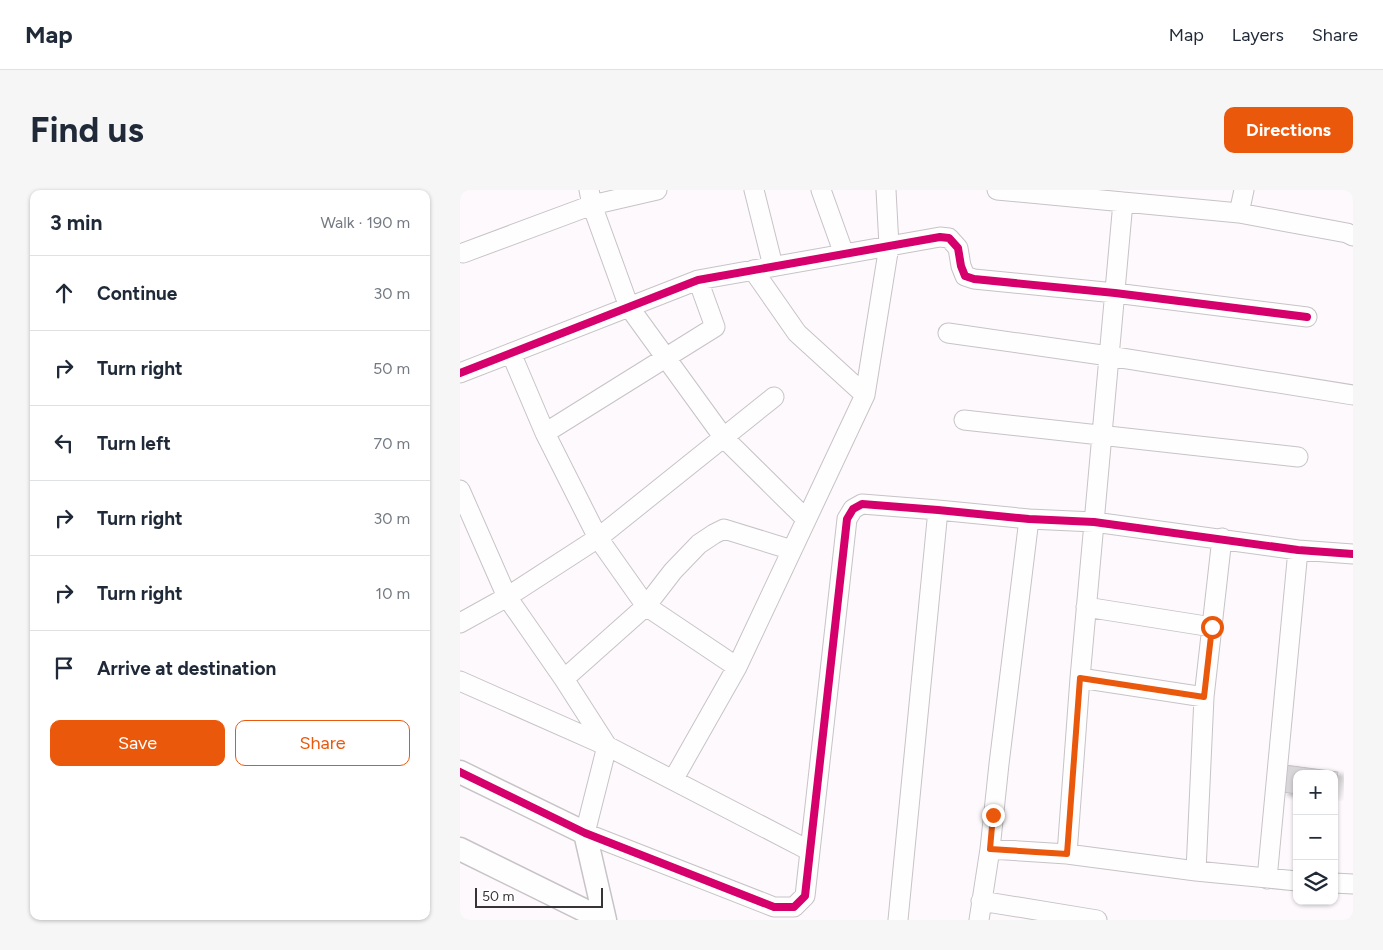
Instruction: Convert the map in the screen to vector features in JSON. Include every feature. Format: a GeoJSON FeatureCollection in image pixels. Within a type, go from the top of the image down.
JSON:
{"type":"FeatureCollection","features":[{"type":"Feature","properties":{"kind":"street"},"geometry":{"type":"LineString","coordinates":[[463,253],[591,198],[658,190]]}},
{"type":"Feature","properties":{"kind":"street"},"geometry":{"type":"LineString","coordinates":[[754,190],[773,266]]}},
{"type":"Feature","properties":{"kind":"street"},"geometry":{"type":"LineString","coordinates":[[822,190],[844,254]]}},
{"type":"Feature","properties":{"kind":"street"},"geometry":{"type":"LineString","coordinates":[[673,780],[737,667],[865,394],[889,246],[886,190]]}},
{"type":"Feature","properties":{"kind":"street"},"geometry":{"type":"LineString","coordinates":[[996,190],[1240,213],[1346,233],[1353,236]]}},
{"type":"Feature","properties":{"kind":"street"},"geometry":{"type":"LineString","coordinates":[[1240,213],[1244,190]]}},
{"type":"Feature","properties":{"kind":"street"},"geometry":{"type":"LineString","coordinates":[[591,198],[629,307],[724,438],[806,519]]}},
{"type":"Feature","properties":{"kind":"street"},"geometry":{"type":"LineString","coordinates":[[1067,854],[1086,607],[1123,202]]}},
{"type":"Feature","properties":{"kind":"street"},"geometry":{"type":"LineString","coordinates":[[460,373],[698,280],[940,237],[949,238],[958,248],[965,276],[974,279],[1115,293],[1307,316]]}},
{"type":"Feature","properties":{"kind":"street"},"geometry":{"type":"LineString","coordinates":[[753,270],[797,333],[865,394]]}},
{"type":"Feature","properties":{"kind":"street"},"geometry":{"type":"LineString","coordinates":[[545,433],[715,326],[698,280]]}},
{"type":"Feature","properties":{"kind":"street"},"geometry":{"type":"LineString","coordinates":[[948,334],[1109,356],[1353,395]]}},
{"type":"Feature","properties":{"kind":"street"},"geometry":{"type":"LineString","coordinates":[[510,353],[545,433],[598,538],[646,606],[737,667]]}},
{"type":"Feature","properties":{"kind":"street"},"geometry":{"type":"LineString","coordinates":[[460,623],[507,597],[598,538],[774,397]]}},
{"type":"Feature","properties":{"kind":"street"},"geometry":{"type":"LineString","coordinates":[[964,420],[1298,457]]}},
{"type":"Feature","properties":{"kind":"street"},"geometry":{"type":"LineString","coordinates":[[460,490],[507,597],[564,679],[607,746],[586,833],[604,920]]}},
{"type":"Feature","properties":{"kind":"street"},"geometry":{"type":"LineString","coordinates":[[460,772],[586,833],[774,907],[794,907],[805,896],[847,519],[852,510],[862,504],[1029,519],[1094,522],[1222,538],[1298,550],[1353,554]]}},
{"type":"Feature","properties":{"kind":"street"},"geometry":{"type":"LineString","coordinates":[[898,920],[938,510]]}},
{"type":"Feature","properties":{"kind":"street"},"geometry":{"type":"LineString","coordinates":[[979,920],[990,849],[1029,519]]}},
{"type":"Feature","properties":{"kind":"street"},"geometry":{"type":"LineString","coordinates":[[564,679],[646,606],[673,571],[699,544],[714,534],[724,529],[792,550]]}},
{"type":"Feature","properties":{"kind":"street"},"geometry":{"type":"LineString","coordinates":[[1196,871],[1204,697],[1222,538]]}},
{"type":"Feature","properties":{"kind":"street"},"geometry":{"type":"LineString","coordinates":[[1266,879],[1298,550]]}},
{"type":"Feature","properties":{"kind":"street"},"geometry":{"type":"LineString","coordinates":[[1086,607],[1212,627]]}},
{"type":"Feature","properties":{"kind":"street"},"geometry":{"type":"LineString","coordinates":[[1080,678],[1204,697]]}},
{"type":"Feature","properties":{"kind":"street"},"geometry":{"type":"LineString","coordinates":[[460,681],[607,746],[810,851]]}},
{"type":"Feature","properties":{"kind":"street"},"geometry":{"type":"LineString","coordinates":[[460,849],[604,920]]}},
{"type":"Feature","properties":{"kind":"street"},"geometry":{"type":"LineString","coordinates":[[990,849],[1067,854],[1196,871],[1266,879],[1293,880]]}},
{"type":"Feature","properties":{"kind":"street"},"geometry":{"type":"LineString","coordinates":[[1338,883],[1353,884]]}},
{"type":"Feature","properties":{"kind":"street"},"geometry":{"type":"LineString","coordinates":[[981,901],[1097,920]]}},
{"type":"Feature","properties":{"kind":"building"},"geometry":{"type":"Polygon","coordinates":[[[1285,765],[1323,770],[1293,770],[1293,793],[1282,792],[1285,765]]]}},
{"type":"Feature","properties":{"kind":"cycle path"},"geometry":{"type":"LineString","coordinates":[[460,373],[698,280],[940,237],[949,238],[958,248],[965,276],[974,279],[1115,293],[1307,317]]}},
{"type":"Feature","properties":{"kind":"cycle path"},"geometry":{"type":"LineString","coordinates":[[460,772],[585,833],[774,907],[794,907],[805,896],[847,519],[853,509],[862,504],[1029,519],[1094,522],[1298,550],[1353,554]]}},
{"type":"Feature","properties":{"kind":"route"},"geometry":{"type":"LineString","coordinates":[[993,815],[990,849],[1067,854],[1080,678],[1204,697],[1212,627]]}}]}
